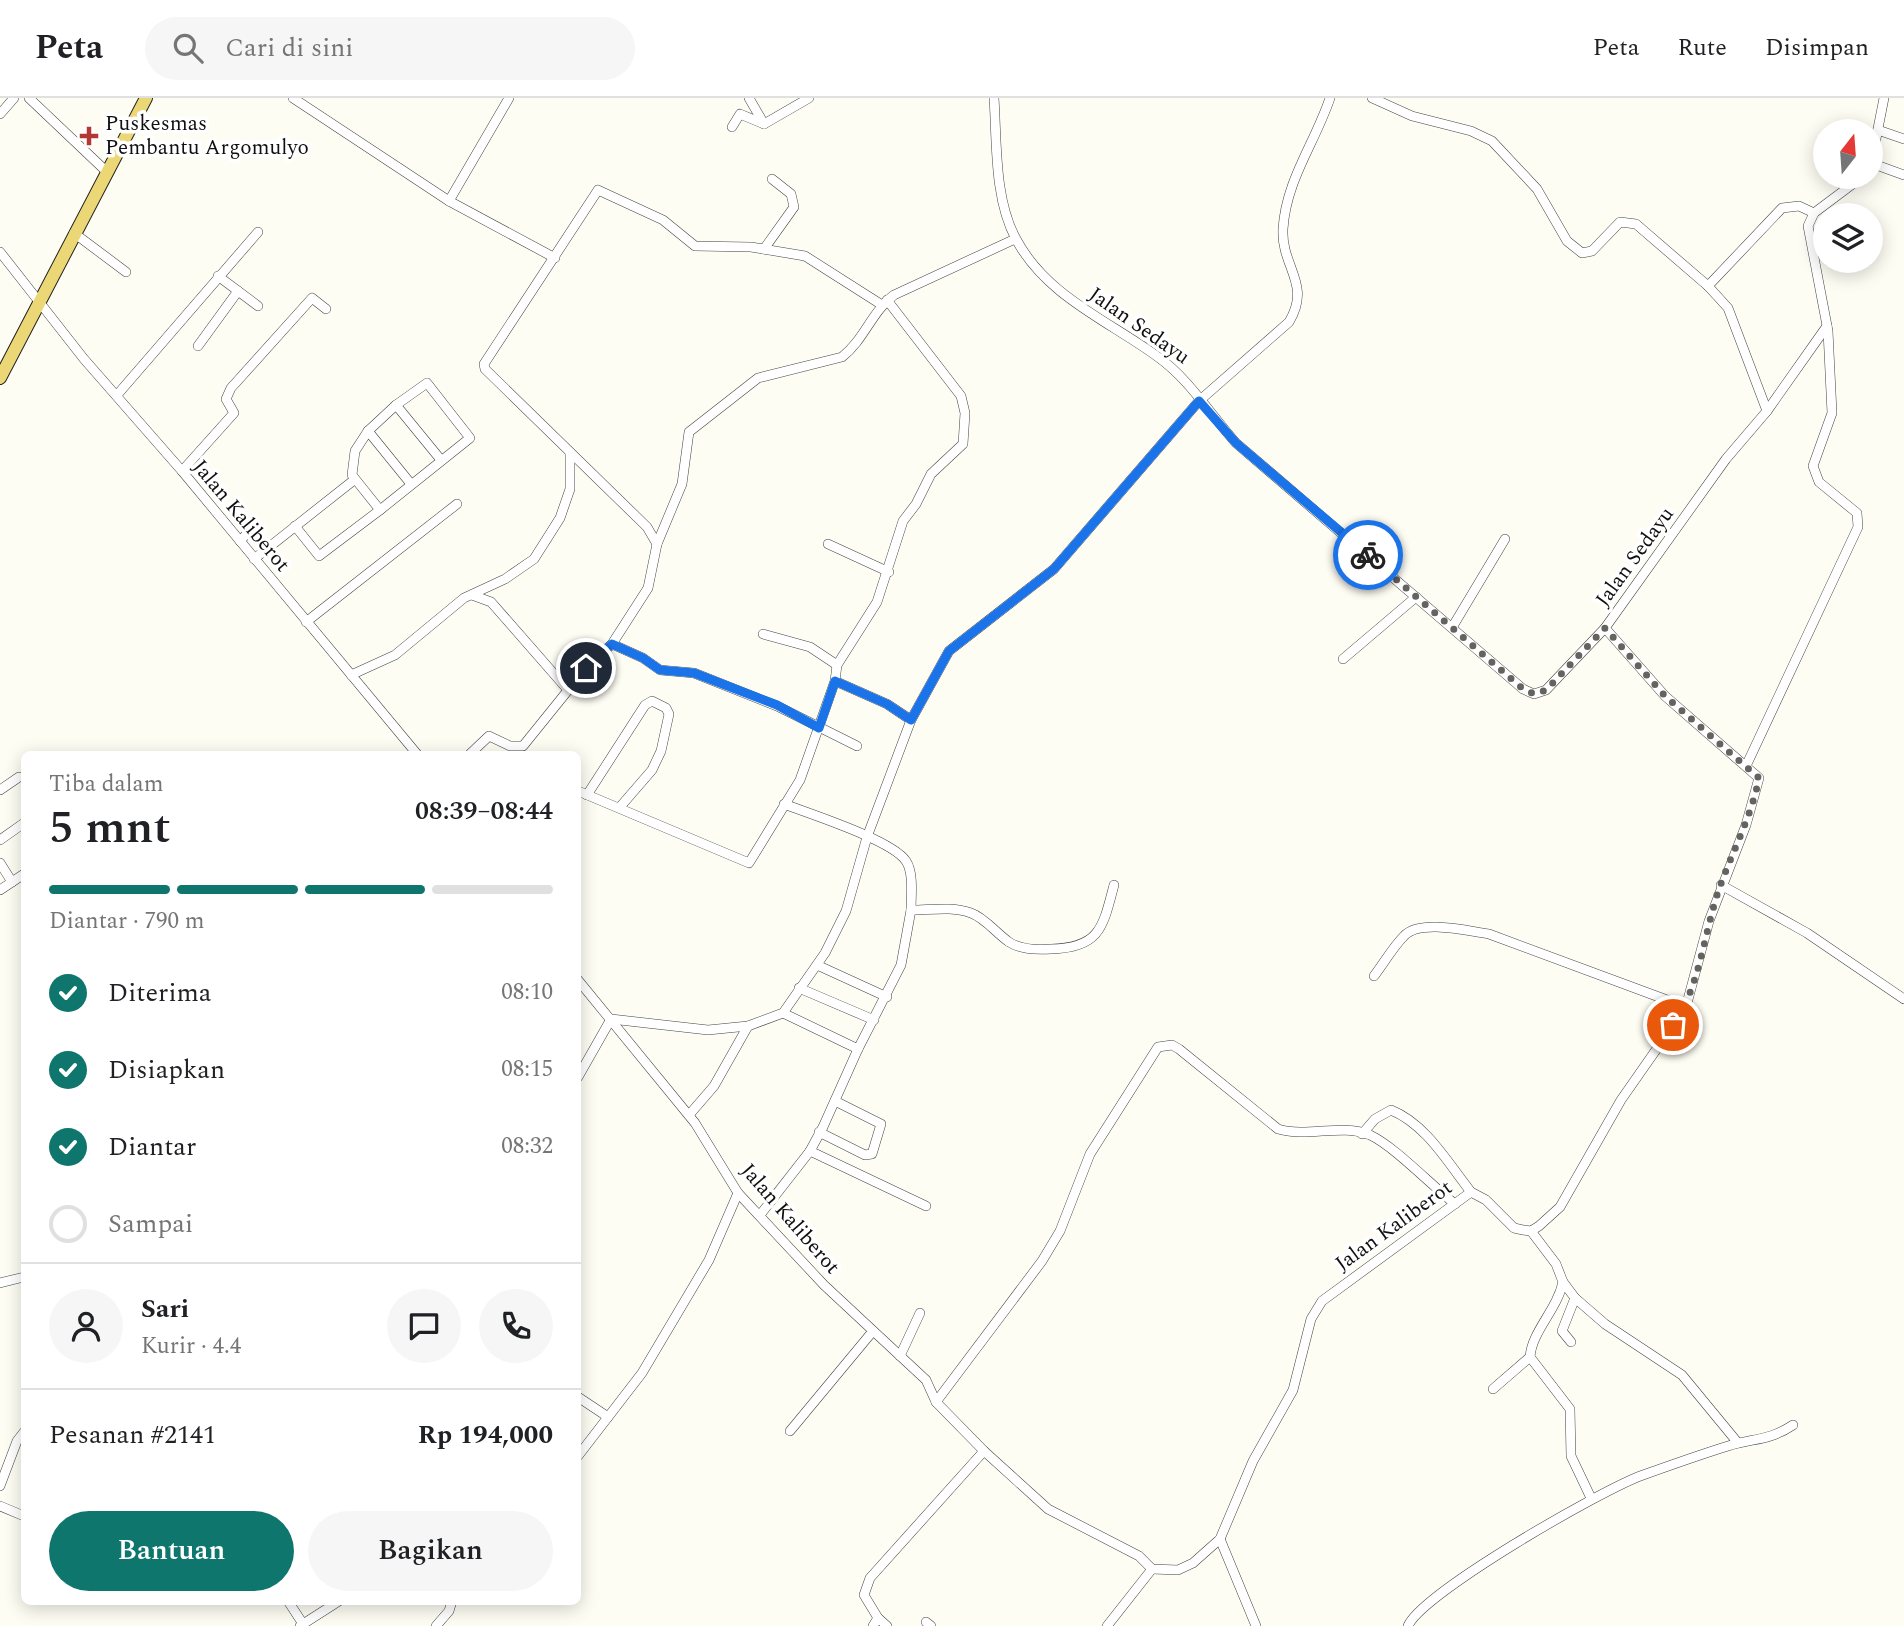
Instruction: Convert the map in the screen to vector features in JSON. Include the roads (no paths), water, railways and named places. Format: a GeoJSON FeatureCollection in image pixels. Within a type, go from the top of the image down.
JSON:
{"type":"FeatureCollection","features":[{"type":"Feature","properties":{"kind":"main road"},"geometry":{"type":"LineString","coordinates":[[0,378],[37,301],[146,98]]}},
{"type":"Feature","properties":{"kind":"street"},"geometry":{"type":"LineString","coordinates":[[0,114],[14,98]]}},
{"type":"Feature","properties":{"kind":"street"},"geometry":{"type":"LineString","coordinates":[[29,98],[107,172]]}},
{"type":"Feature","properties":{"kind":"street"},"geometry":{"type":"LineString","coordinates":[[293,98],[449,201],[555,258]]}},
{"type":"Feature","properties":{"kind":"street"},"geometry":{"type":"LineString","coordinates":[[449,201],[509,98]]}},
{"type":"Feature","properties":{"kind":"street"},"geometry":{"type":"LineString","coordinates":[[732,127],[748,98]]}},
{"type":"Feature","properties":{"kind":"street"},"geometry":{"type":"LineString","coordinates":[[748,98],[764,124]]}},
{"type":"Feature","properties":{"kind":"street"},"geometry":{"type":"LineString","coordinates":[[764,124],[809,98]]}},
{"type":"Feature","properties":{"kind":"street"},"geometry":{"type":"LineString","coordinates":[[473,751],[489,736],[520,751],[568,691],[612,644],[648,588],[657,544],[682,484],[689,432],[758,378],[842,357],[851,350],[885,302],[977,255],[1015,239],[1001,185],[994,98]]}},
{"type":"Feature","properties":{"kind":"street"},"geometry":{"type":"LineString","coordinates":[[581,1072],[611,1019],[708,1030],[748,1026],[783,1013],[817,965],[846,911],[867,837],[911,720],[949,651],[1054,569],[1199,401],[1289,322],[1298,306],[1299,289],[1283,234],[1285,204],[1301,159],[1323,118],[1330,98]]}},
{"type":"Feature","properties":{"kind":"street"},"geometry":{"type":"LineString","coordinates":[[1372,98],[1412,116],[1471,131],[1492,141],[1537,189],[1567,241],[1578,251],[1589,254],[1620,222],[1626,220],[1636,224],[1708,286],[1730,310],[1766,411]]}},
{"type":"Feature","properties":{"kind":"street"},"geometry":{"type":"LineString","coordinates":[[1880,119],[1884,98]]}},
{"type":"Feature","properties":{"kind":"street"},"geometry":{"type":"LineString","coordinates":[[740,114],[764,124]]}},
{"type":"Feature","properties":{"kind":"street"},"geometry":{"type":"LineString","coordinates":[[1883,132],[1904,139]]}},
{"type":"Feature","properties":{"kind":"street"},"geometry":{"type":"LineString","coordinates":[[1883,167],[1904,175]]}},
{"type":"Feature","properties":{"kind":"street"},"geometry":{"type":"LineString","coordinates":[[764,249],[794,207],[790,194],[772,179]]}},
{"type":"Feature","properties":{"kind":"street"},"geometry":{"type":"LineString","coordinates":[[1827,203],[1846,189]]}},
{"type":"Feature","properties":{"kind":"street"},"geometry":{"type":"LineString","coordinates":[[620,807],[652,770],[661,751],[668,714],[666,708],[652,701],[645,705],[582,793],[749,863],[800,780],[835,681],[837,665],[877,602],[889,572],[903,521],[916,504],[931,474],[963,444],[965,413],[956,388],[885,302],[806,256],[764,249],[695,246],[663,220],[600,190],[484,364],[485,369],[570,454],[647,527],[657,544]]}},
{"type":"Feature","properties":{"kind":"street"},"geometry":{"type":"LineString","coordinates":[[1708,286],[1782,208],[1799,206],[1813,213]]}},
{"type":"Feature","properties":{"kind":"street"},"geometry":{"type":"LineString","coordinates":[[1813,214],[1809,219],[1809,239],[1813,258]]}},
{"type":"Feature","properties":{"kind":"street"},"geometry":{"type":"LineString","coordinates":[[117,395],[258,232]]}},
{"type":"Feature","properties":{"kind":"street"},"geometry":{"type":"LineString","coordinates":[[74,233],[126,272]]}},
{"type":"Feature","properties":{"kind":"street","name":"Jalan Sedayu"},"geometry":{"type":"LineString","coordinates":[[1015,239],[1053,286],[1157,356],[1186,380],[1199,401],[1236,443],[1453,626],[1523,689],[1534,694],[1546,690],[1605,628],[1726,459],[1766,411],[1827,326]]}},
{"type":"Feature","properties":{"kind":"street","name":"Jalan Kaliberot"},"geometry":{"type":"LineString","coordinates":[[0,252],[37,301],[414,751]]}},
{"type":"Feature","properties":{"kind":"street"},"geometry":{"type":"LineString","coordinates":[[1746,766],[1858,527],[1857,513],[1819,482],[1813,466],[1832,419],[1827,326],[1816,273]]}},
{"type":"Feature","properties":{"kind":"street"},"geometry":{"type":"LineString","coordinates":[[218,276],[258,306]]}},
{"type":"Feature","properties":{"kind":"street"},"geometry":{"type":"LineString","coordinates":[[198,346],[238,291]]}},
{"type":"Feature","properties":{"kind":"street"},"geometry":{"type":"LineString","coordinates":[[182,471],[234,414],[226,399],[232,388],[312,298],[326,309]]}},
{"type":"Feature","properties":{"kind":"street"},"geometry":{"type":"LineString","coordinates":[[295,526],[319,556],[380,510],[470,438],[427,383],[396,405],[368,431],[354,453],[354,480],[380,510]]}},
{"type":"Feature","properties":{"kind":"street"},"geometry":{"type":"LineString","coordinates":[[396,405],[441,460]]}},
{"type":"Feature","properties":{"kind":"street"},"geometry":{"type":"LineString","coordinates":[[368,431],[411,484]]}},
{"type":"Feature","properties":{"kind":"street"},"geometry":{"type":"LineString","coordinates":[[351,675],[395,655],[464,598],[505,579],[534,559],[547,541],[570,489],[570,454]]}},
{"type":"Feature","properties":{"kind":"street"},"geometry":{"type":"LineString","coordinates":[[254,559],[354,480]]}},
{"type":"Feature","properties":{"kind":"street"},"geometry":{"type":"LineString","coordinates":[[306,622],[457,504]]}},
{"type":"Feature","properties":{"kind":"street"},"geometry":{"type":"LineString","coordinates":[[240,541],[256,524]]}},
{"type":"Feature","properties":{"kind":"street"},"geometry":{"type":"LineString","coordinates":[[1453,626],[1505,539]]}},
{"type":"Feature","properties":{"kind":"street"},"geometry":{"type":"LineString","coordinates":[[828,544],[889,572]]}},
{"type":"Feature","properties":{"kind":"street"},"geometry":{"type":"LineString","coordinates":[[472,595],[491,602],[568,691]]}},
{"type":"Feature","properties":{"kind":"street"},"geometry":{"type":"LineString","coordinates":[[1343,659],[1416,597]]}},
{"type":"Feature","properties":{"kind":"street"},"geometry":{"type":"LineString","coordinates":[[1605,628],[1665,696],[1759,778],[1756,793],[1721,885],[1686,1007],[1621,1100],[1560,1207],[1531,1231],[1556,1264],[1563,1282],[1575,1298],[1605,1324],[1682,1376],[1738,1443]]}},
{"type":"Feature","properties":{"kind":"street"},"geometry":{"type":"LineString","coordinates":[[763,634],[810,647],[837,665]]}},
{"type":"Feature","properties":{"kind":"street"},"geometry":{"type":"LineString","coordinates":[[612,644],[643,658],[660,670],[694,673],[777,705],[857,746]]}},
{"type":"Feature","properties":{"kind":"street"},"geometry":{"type":"LineString","coordinates":[[835,681],[887,704],[911,720]]}},
{"type":"Feature","properties":{"kind":"street"},"geometry":{"type":"LineString","coordinates":[[0,790],[19,777]]}},
{"type":"Feature","properties":{"kind":"street"},"geometry":{"type":"LineString","coordinates":[[760,1215],[810,1151],[858,1049],[887,997],[902,962],[911,910],[905,861],[890,848],[783,804]]}},
{"type":"Feature","properties":{"kind":"street"},"geometry":{"type":"LineString","coordinates":[[0,840],[21,825]]}},
{"type":"Feature","properties":{"kind":"street"},"geometry":{"type":"LineString","coordinates":[[0,863],[12,882]]}},
{"type":"Feature","properties":{"kind":"street"},"geometry":{"type":"LineString","coordinates":[[0,890],[21,876]]}},
{"type":"Feature","properties":{"kind":"street"},"geometry":{"type":"LineString","coordinates":[[911,910],[958,910],[973,913],[1018,946],[1035,950],[1077,947],[1093,938],[1103,925],[1114,885]]}},
{"type":"Feature","properties":{"kind":"street"},"geometry":{"type":"LineString","coordinates":[[1721,885],[1807,933],[1904,999]]}},
{"type":"Feature","properties":{"kind":"street"},"geometry":{"type":"LineString","coordinates":[[1374,976],[1411,930],[1423,927],[1455,929],[1489,934],[1686,1007]]}},
{"type":"Feature","properties":{"kind":"street"},"geometry":{"type":"LineString","coordinates":[[817,965],[887,997]]}},
{"type":"Feature","properties":{"kind":"street","name":"Jalan Kaliberot"},"geometry":{"type":"LineString","coordinates":[[581,984],[689,1115],[738,1192],[824,1286],[926,1380],[936,1402],[984,1451],[1048,1509],[1139,1556],[1152,1569],[1178,1570],[1193,1563],[1220,1539],[1253,1461],[1293,1390],[1315,1310],[1322,1301],[1471,1192],[1486,1200],[1514,1228],[1531,1231]]}},
{"type":"Feature","properties":{"kind":"street"},"geometry":{"type":"LineString","coordinates":[[799,988],[874,1020]]}},
{"type":"Feature","properties":{"kind":"street"},"geometry":{"type":"LineString","coordinates":[[783,1013],[858,1049]]}},
{"type":"Feature","properties":{"kind":"street"},"geometry":{"type":"LineString","coordinates":[[689,1115],[714,1086],[748,1026]]}},
{"type":"Feature","properties":{"kind":"street"},"geometry":{"type":"LineString","coordinates":[[936,1402],[1042,1261],[1060,1231],[1090,1154],[1152,1053],[1164,1044],[1179,1049],[1278,1129],[1306,1134],[1339,1131],[1362,1134],[1384,1145],[1455,1204]]}},
{"type":"Feature","properties":{"kind":"street"},"geometry":{"type":"LineString","coordinates":[[819,1132],[865,1154],[872,1153],[881,1124],[835,1101]]}},
{"type":"Feature","properties":{"kind":"street"},"geometry":{"type":"LineString","coordinates":[[1362,1134],[1383,1114],[1391,1111],[1405,1116],[1428,1137],[1471,1192]]}},
{"type":"Feature","properties":{"kind":"street"},"geometry":{"type":"LineString","coordinates":[[810,1151],[926,1206]]}},
{"type":"Feature","properties":{"kind":"street"},"geometry":{"type":"LineString","coordinates":[[581,1452],[642,1373],[709,1260],[738,1192]]}},
{"type":"Feature","properties":{"kind":"street"},"geometry":{"type":"LineString","coordinates":[[0,1283],[21,1278]]}},
{"type":"Feature","properties":{"kind":"street"},"geometry":{"type":"LineString","coordinates":[[1493,1389],[1530,1357],[1535,1339],[1559,1299],[1563,1282]]}},
{"type":"Feature","properties":{"kind":"street"},"geometry":{"type":"LineString","coordinates":[[1571,1342],[1562,1331],[1575,1298]]}},
{"type":"Feature","properties":{"kind":"street"},"geometry":{"type":"LineString","coordinates":[[900,1356],[920,1312]]}},
{"type":"Feature","properties":{"kind":"street"},"geometry":{"type":"LineString","coordinates":[[790,1431],[873,1331]]}},
{"type":"Feature","properties":{"kind":"street"},"geometry":{"type":"LineString","coordinates":[[1530,1357],[1570,1409],[1570,1455],[1591,1498]]}},
{"type":"Feature","properties":{"kind":"street"},"geometry":{"type":"LineString","coordinates":[[581,1398],[608,1417]]}},
{"type":"Feature","properties":{"kind":"street"},"geometry":{"type":"LineString","coordinates":[[1408,1626],[1430,1600],[1591,1498],[1638,1477],[1738,1443],[1764,1440],[1793,1425]]}},
{"type":"Feature","properties":{"kind":"street"},"geometry":{"type":"LineString","coordinates":[[0,1486],[21,1436]]}},
{"type":"Feature","properties":{"kind":"street"},"geometry":{"type":"LineString","coordinates":[[887,1626],[876,1622],[864,1595],[870,1578],[984,1451]]}},
{"type":"Feature","properties":{"kind":"street"},"geometry":{"type":"LineString","coordinates":[[0,1506],[21,1515]]}},
{"type":"Feature","properties":{"kind":"street"},"geometry":{"type":"LineString","coordinates":[[1220,1539],[1255,1626]]}},
{"type":"Feature","properties":{"kind":"street"},"geometry":{"type":"LineString","coordinates":[[1107,1626],[1152,1569]]}},
{"type":"Feature","properties":{"kind":"street"},"geometry":{"type":"LineString","coordinates":[[290,1605],[301,1625],[333,1605]]}},
{"type":"Feature","properties":{"kind":"street"},"geometry":{"type":"LineString","coordinates":[[436,1626],[451,1605]]}},
{"type":"Feature","properties":{"kind":"place","name":"Puskesmas Pembantu Argomulyo"},"geometry":{"type":"Point","coordinates":[89,136]}}]}
